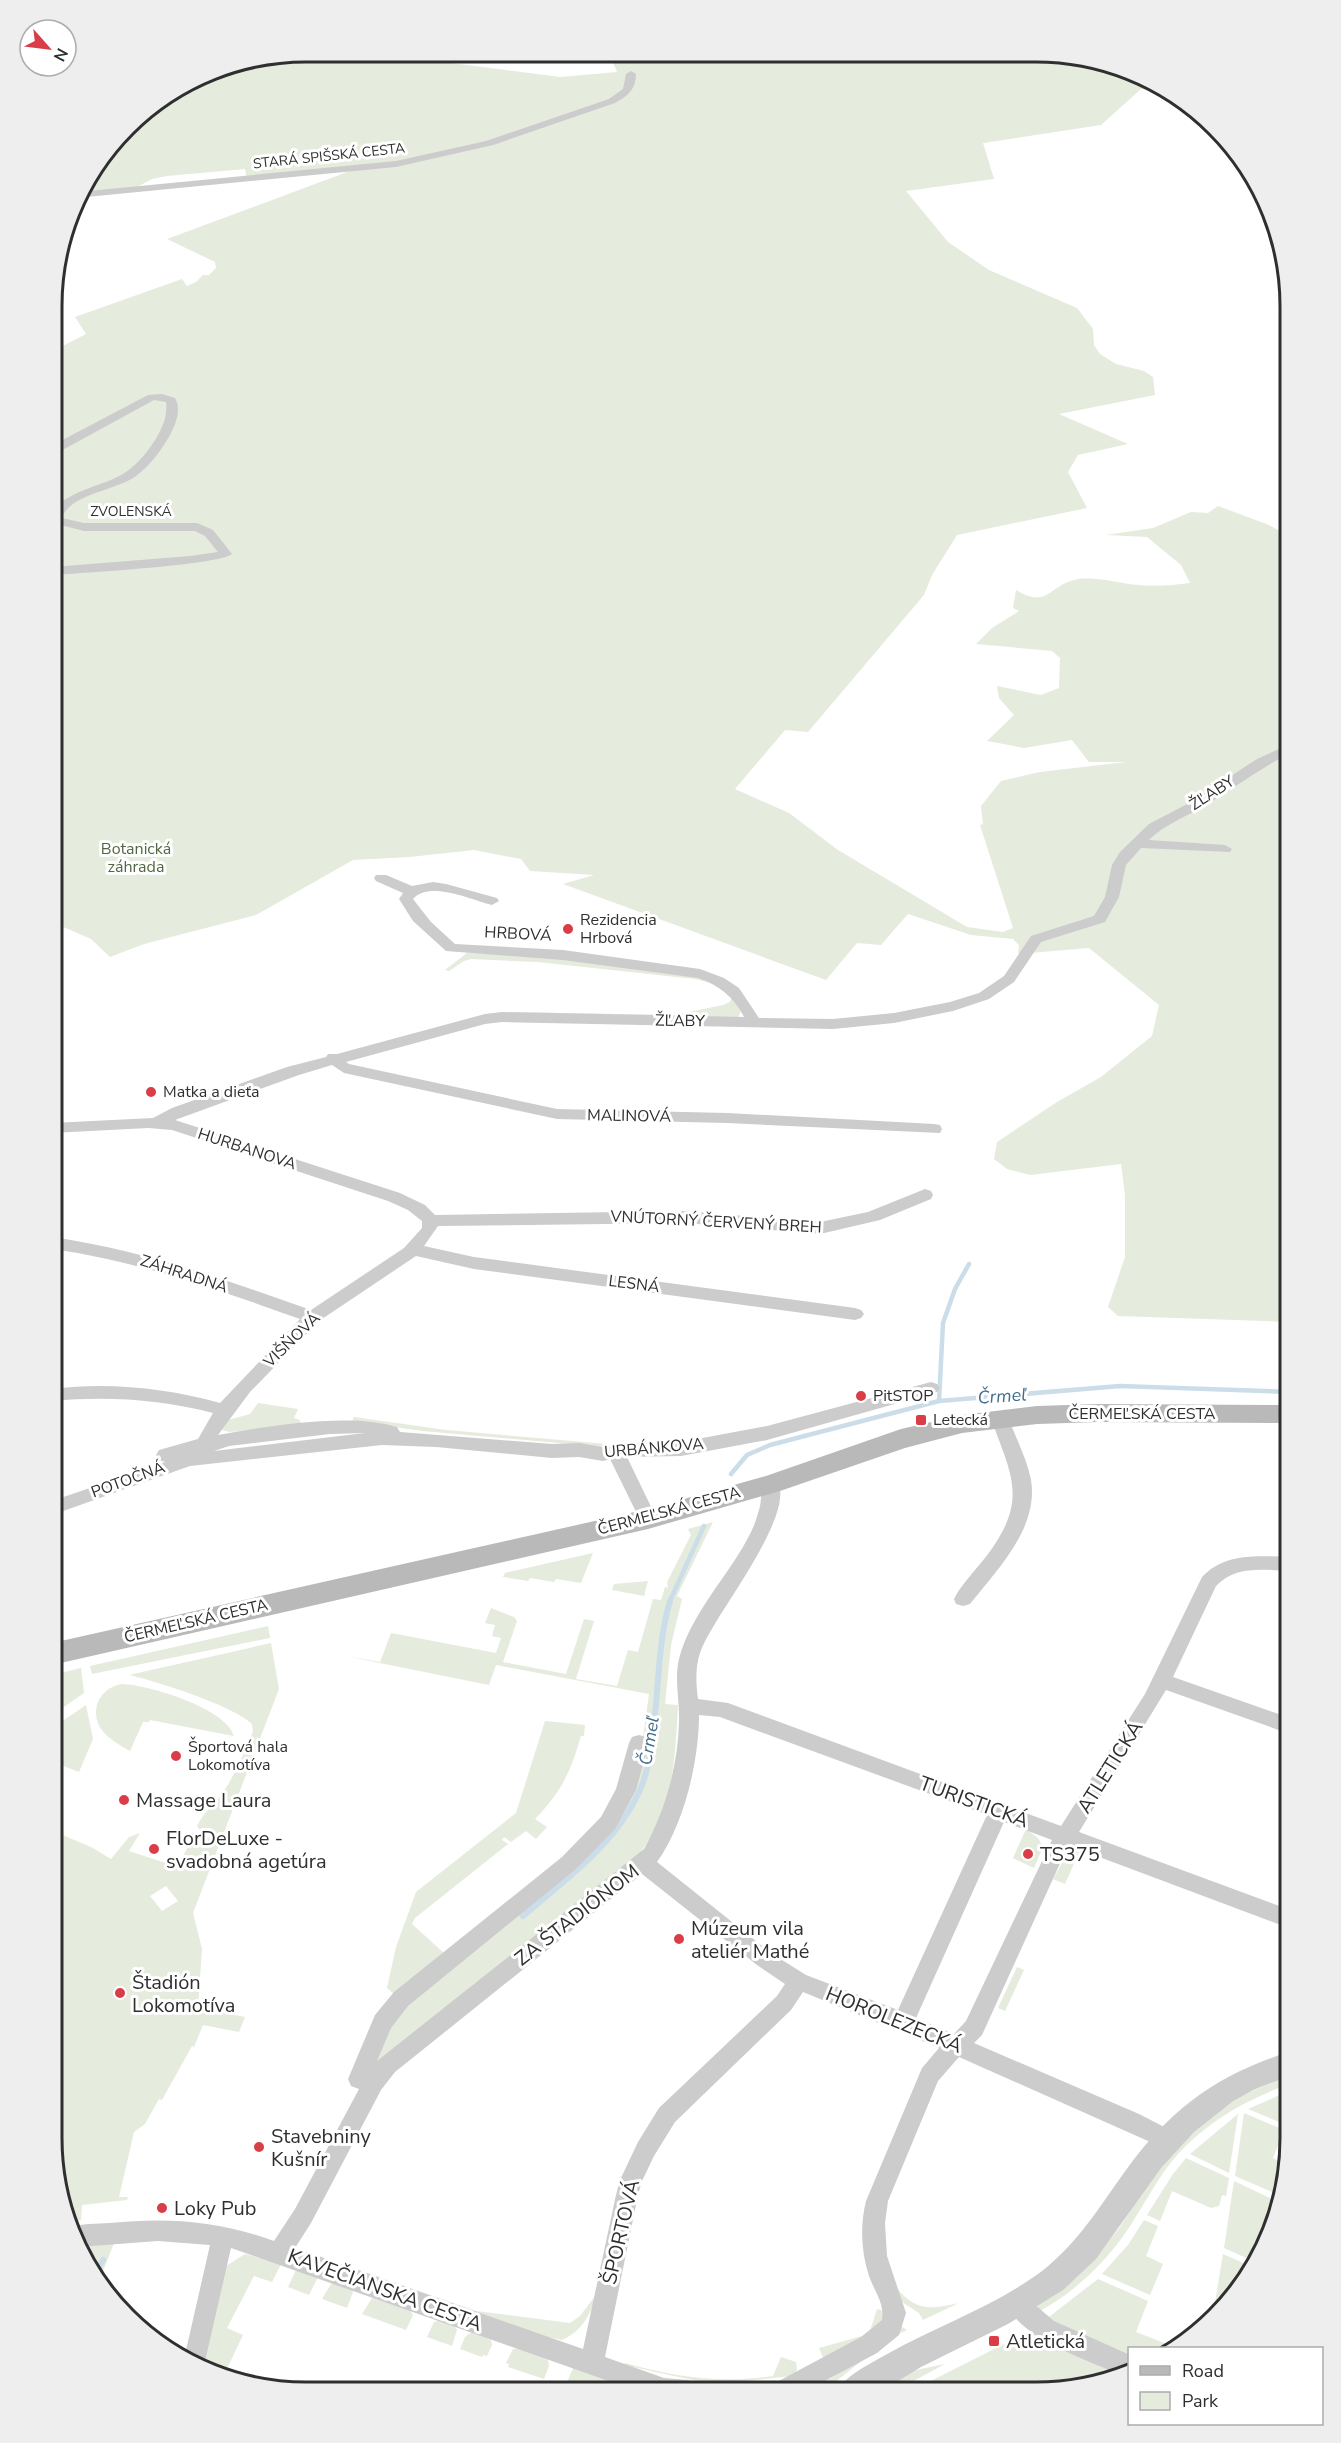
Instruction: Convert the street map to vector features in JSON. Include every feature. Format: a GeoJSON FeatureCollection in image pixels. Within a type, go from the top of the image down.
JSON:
{"type":"FeatureCollection","features":[{"type":"Feature","properties":{"kind":"main road","name":"ČERMEĽSKÁ CESTA"},"geometry":{"type":"LineString","coordinates":[[62,1652],[648,1519],[771,1484],[928,1431],[1000,1419],[1099,1413],[1280,1414]]}},
{"type":"Feature","properties":{"kind":"street","name":"STARÁ SPIŠSKÁ CESTA"},"geometry":{"type":"LineString","coordinates":[[89,194],[396,164],[459,151],[612,101],[625,94],[630,87],[631,74]]}},
{"type":"Feature","properties":{"kind":"street","name":"ZVOLENSKÁ"},"geometry":{"type":"LineString","coordinates":[[62,445],[152,398],[162,397],[171,400],[173,407],[169,426],[146,459],[131,474],[89,492],[62,507]]}},
{"type":"Feature","properties":{"kind":"street","name":"ZVOLENSKÁ"},"geometry":{"type":"LineString","coordinates":[[62,522],[84,527],[197,527],[209,533],[226,554],[190,560],[62,570]]}},
{"type":"Feature","properties":{"kind":"street","name":"ŽĽABY"},"geometry":{"type":"LineString","coordinates":[[158,1123],[178,1112],[252,1084],[333,1058],[494,1017],[833,1024],[931,1011],[984,996],[1009,979],[1036,939],[1100,919],[1112,897],[1119,865],[1125,855],[1154,827],[1196,806],[1262,762],[1280,753]]}},
{"type":"Feature","properties":{"kind":"street"},"geometry":{"type":"LineString","coordinates":[[1137,843],[1225,849]]}},
{"type":"Feature","properties":{"kind":"street"},"geometry":{"type":"LineString","coordinates":[[381,878],[412,891]]}},
{"type":"Feature","properties":{"kind":"street","name":"HRBOVÁ"},"geometry":{"type":"LineString","coordinates":[[492,901],[436,886],[423,886],[412,891],[406,898],[407,904],[451,948],[562,955],[700,974],[716,978],[732,989],[748,1007],[754,1023]]}},
{"type":"Feature","properties":{"kind":"street","name":"MALINOVÁ"},"geometry":{"type":"LineString","coordinates":[[333,1058],[344,1068],[557,1114],[727,1118],[934,1130]]}},
{"type":"Feature","properties":{"kind":"street","name":"HURBANOVA"},"geometry":{"type":"LineString","coordinates":[[62,1128],[158,1123],[190,1129],[394,1197],[416,1206],[426,1214],[430,1221]]}},
{"type":"Feature","properties":{"kind":"street","name":"VNÚTORNÝ ČERVENÝ BREH"},"geometry":{"type":"LineString","coordinates":[[430,1221],[686,1217],[820,1228],[842,1226],[877,1216],[926,1195]]}},
{"type":"Feature","properties":{"kind":"street","name":"VIŠŇOVÁ"},"geometry":{"type":"LineString","coordinates":[[206,1450],[209,1431],[224,1410],[313,1317],[414,1249],[430,1229],[430,1221]]}},
{"type":"Feature","properties":{"kind":"street","name":"ZÁHRADNÁ"},"geometry":{"type":"LineString","coordinates":[[62,1244],[140,1259],[313,1317]]}},
{"type":"Feature","properties":{"kind":"street","name":"LESNÁ"},"geometry":{"type":"LineString","coordinates":[[414,1249],[474,1263],[855,1314]]}},
{"type":"Feature","properties":{"kind":"street","name":"URBÁNKOVA"},"geometry":{"type":"LineString","coordinates":[[206,1450],[406,1438],[552,1451],[579,1450],[603,1454],[616,1451],[681,1449],[767,1433],[931,1388]]}},
{"type":"Feature","properties":{"kind":"street"},"geometry":{"type":"LineString","coordinates":[[62,1394],[122,1391],[202,1404],[224,1410]]}},
{"type":"Feature","properties":{"kind":"street"},"geometry":{"type":"LineString","coordinates":[[963,1599],[1013,1529],[1022,1507],[1021,1478],[1000,1419]]}},
{"type":"Feature","properties":{"kind":"street","name":"POTOČNÁ"},"geometry":{"type":"LineString","coordinates":[[62,1493],[206,1450]]}},
{"type":"Feature","properties":{"kind":"street","name":"POTOČNÁ"},"geometry":{"type":"LineString","coordinates":[[62,1504],[206,1450]]}},
{"type":"Feature","properties":{"kind":"street"},"geometry":{"type":"LineString","coordinates":[[616,1451],[622,1469],[648,1519]]}},
{"type":"Feature","properties":{"kind":"street","name":"ZA ŠTADIÓNOM"},"geometry":{"type":"LineString","coordinates":[[280,2252],[303,2216],[373,2083],[387,2065],[644,1863],[662,1837],[672,1806],[689,1727],[687,1668],[690,1653],[709,1616],[761,1531],[771,1504],[771,1484]]}},
{"type":"Feature","properties":{"kind":"street","name":"ATLETICKÁ"},"geometry":{"type":"LineString","coordinates":[[799,2382],[883,2336],[893,2320],[893,2305],[876,2260],[872,2230],[873,2210],[930,2075],[939,2059],[958,2045],[974,2028],[1054,1854],[1162,1681],[1209,1582],[1218,1571],[1243,1564],[1280,1564]]}},
{"type":"Feature","properties":{"kind":"street"},"geometry":{"type":"LineString","coordinates":[[1162,1681],[1280,1722]]}},
{"type":"Feature","properties":{"kind":"street","name":"TURISTICKÁ"},"geometry":{"type":"LineString","coordinates":[[689,1706],[721,1710],[1280,1915]]}},
{"type":"Feature","properties":{"kind":"street"},"geometry":{"type":"LineString","coordinates":[[359,2079],[383,2022],[401,1999],[569,1863],[608,1823],[626,1790],[639,1743]]}},
{"type":"Feature","properties":{"kind":"street"},"geometry":{"type":"LineString","coordinates":[[903,2022],[999,1811]]}},
{"type":"Feature","properties":{"kind":"street","name":"HOROLEZECKÁ"},"geometry":{"type":"LineString","coordinates":[[644,1863],[677,1892],[764,1959],[799,1981],[958,2045],[1131,2121],[1166,2139]]}},
{"type":"Feature","properties":{"kind":"street","name":"ŠPORTOVÁ"},"geometry":{"type":"LineString","coordinates":[[592,2364],[627,2195],[631,2180],[646,2149],[667,2115],[784,2003],[799,1981]]}},
{"type":"Feature","properties":{"kind":"street"},"geometry":{"type":"LineString","coordinates":[[870,2382],[905,2361],[1018,2305],[1044,2287],[1077,2259],[1102,2230],[1166,2139],[1206,2103],[1236,2086],[1280,2067]]}},
{"type":"Feature","properties":{"kind":"street","name":"KAVEČIANSKA CESTA"},"geometry":{"type":"LineString","coordinates":[[82,2236],[156,2231],[223,2235],[280,2252],[642,2382]]}},
{"type":"Feature","properties":{"kind":"street"},"geometry":{"type":"LineString","coordinates":[[196,2356],[223,2235]]}},
{"type":"Feature","properties":{"kind":"street"},"geometry":{"type":"LineString","coordinates":[[1018,2305],[1046,2329],[1125,2365]]}},
{"type":"Feature","properties":{"kind":"green space","name":"Botanická záhrada"},"geometry":{"type":"Polygon","coordinates":[[[289,62],[443,62],[560,77],[617,72],[613,62],[1052,62],[1083,66],[1114,74],[1146,88],[1141,89],[1101,125],[983,143],[994,179],[906,191],[948,242],[989,270],[1077,308],[1093,329],[1094,345],[1100,354],[1116,364],[1144,371],[1153,377],[1155,395],[1059,414],[1128,444],[1078,455],[1068,472],[1087,508],[957,535],[932,575],[924,595],[808,732],[785,730],[735,789],[789,813],[838,850],[967,927],[1003,932],[1013,928],[980,825],[983,824],[981,806],[1001,781],[1040,772],[1127,762],[1089,762],[1072,740],[1024,748],[987,741],[1014,715],[999,698],[997,686],[1041,695],[1059,688],[1060,658],[1052,651],[976,644],[992,628],[1019,611],[1013,608],[1016,590],[1027,595],[1042,597],[1066,583],[1081,579],[1098,579],[1145,586],[1190,583],[1181,565],[1147,537],[1106,535],[1153,528],[1191,512],[1208,513],[1218,506],[1280,531],[1280,1322],[1118,1316],[1108,1307],[1125,1257],[1125,1195],[1121,1164],[1030,1175],[1007,1169],[994,1159],[997,1142],[1057,1102],[1101,1077],[1152,1036],[1159,1005],[1089,948],[1018,954],[1019,945],[1013,939],[971,935],[908,914],[881,945],[857,943],[826,980],[563,884],[594,875],[530,871],[521,859],[474,850],[353,860],[256,915],[144,944],[110,957],[91,939],[62,926],[62,346],[86,334],[75,317],[182,279],[187,286],[196,282],[203,275],[209,275],[216,268],[215,262],[167,239],[358,168],[247,179],[245,169],[167,176],[152,179],[131,190],[89,194],[122,144],[144,122],[183,94],[212,80],[258,66],[289,62]]]}},
{"type":"Feature","properties":{"kind":"green space"},"geometry":{"type":"Polygon","coordinates":[[[467,953],[534,955],[704,978],[727,987],[741,1011],[738,1018],[502,1012],[674,1015],[723,1005],[730,1002],[732,996],[719,985],[695,979],[538,962],[471,959],[449,971],[445,970],[467,953]]]}},
{"type":"Feature","properties":{"kind":"green space"},"geometry":{"type":"Polygon","coordinates":[[[258,1403],[298,1409],[294,1418],[300,1420],[301,1425],[229,1432],[222,1430],[228,1420],[250,1414],[258,1403]]]}},
{"type":"Feature","properties":{"kind":"green space"},"geometry":{"type":"Polygon","coordinates":[[[354,1417],[446,1430],[607,1444],[605,1447],[423,1431],[352,1421],[354,1417]]]}},
{"type":"Feature","properties":{"kind":"green space"},"geometry":{"type":"Polygon","coordinates":[[[713,1522],[677,1596],[682,1599],[671,1645],[665,1704],[678,1705],[676,1745],[665,1803],[659,1822],[649,1840],[637,1857],[374,2064],[397,2013],[555,1880],[639,1766],[649,1694],[496,1665],[489,1685],[345,1656],[380,1662],[391,1633],[496,1653],[501,1638],[492,1636],[495,1625],[485,1623],[491,1608],[514,1617],[517,1621],[503,1662],[566,1674],[584,1619],[594,1621],[576,1679],[617,1686],[628,1650],[638,1652],[653,1599],[661,1600],[665,1587],[668,1588],[667,1582],[691,1535],[688,1529],[713,1522]]]}},
{"type":"Feature","properties":{"kind":"green space"},"geometry":{"type":"Polygon","coordinates":[[[593,1553],[581,1583],[530,1578],[528,1581],[503,1577],[505,1573],[593,1553]]]}},
{"type":"Feature","properties":{"kind":"green space"},"geometry":{"type":"Polygon","coordinates":[[[648,1581],[644,1596],[612,1590],[614,1584],[648,1581]]]}},
{"type":"Feature","properties":{"kind":"green space"},"geometry":{"type":"Polygon","coordinates":[[[268,1626],[270,1638],[92,1674],[90,1666],[268,1626]]]}},
{"type":"Feature","properties":{"kind":"green space"},"geometry":{"type":"Polygon","coordinates":[[[271,1643],[279,1689],[193,1913],[202,1949],[198,2008],[245,2017],[239,2032],[203,2025],[194,2047],[192,2046],[162,2100],[159,2099],[145,2124],[134,2132],[119,2197],[128,2197],[127,2200],[82,2205],[81,2220],[76,2221],[66,2185],[62,2154],[62,1835],[93,1848],[111,1859],[129,1837],[140,1833],[129,1851],[178,1867],[192,1838],[198,1836],[209,1838],[211,1833],[200,1830],[197,1826],[228,1785],[253,1732],[252,1724],[243,1717],[212,1702],[129,1675],[271,1643]],[[166,1886],[150,1896],[162,1911],[178,1901],[166,1886]]]}},
{"type":"Feature","properties":{"kind":"green space"},"geometry":{"type":"Polygon","coordinates":[[[81,1668],[84,1693],[62,1708],[62,1673],[81,1668]]]}},
{"type":"Feature","properties":{"kind":"green space"},"geometry":{"type":"Polygon","coordinates":[[[122,1684],[150,1689],[185,1700],[217,1716],[228,1726],[234,1736],[150,1720],[143,1722],[130,1751],[103,1732],[96,1716],[98,1703],[105,1692],[122,1684]]]}},
{"type":"Feature","properties":{"kind":"green space"},"geometry":{"type":"Polygon","coordinates":[[[86,1705],[93,1739],[79,1772],[62,1765],[62,1721],[86,1705]]]}},
{"type":"Feature","properties":{"kind":"green space"},"geometry":{"type":"Polygon","coordinates":[[[545,1721],[585,1725],[584,1736],[581,1736],[564,1781],[535,1819],[547,1827],[536,1839],[526,1831],[511,1842],[504,1837],[502,1840],[508,1844],[415,1918],[412,1924],[445,1954],[394,1994],[387,1988],[396,1947],[416,1892],[516,1813],[545,1721]]]}},
{"type":"Feature","properties":{"kind":"green space"},"geometry":{"type":"Polygon","coordinates":[[[1026,1829],[1038,1838],[1043,1847],[1034,1868],[1013,1858],[1026,1829]]]}},
{"type":"Feature","properties":{"kind":"green space"},"geometry":{"type":"Polygon","coordinates":[[[1075,1851],[1090,1853],[1077,1857],[1065,1884],[1053,1879],[1066,1856],[1075,1851]]]}},
{"type":"Feature","properties":{"kind":"green space"},"geometry":{"type":"Polygon","coordinates":[[[1017,1967],[1024,1970],[1005,2011],[998,2008],[1017,1967]]]}},
{"type":"Feature","properties":{"kind":"green space"},"geometry":{"type":"Polygon","coordinates":[[[1280,2080],[1280,2088],[1230,2112],[1191,2141],[1165,2171],[1120,2241],[1100,2265],[1064,2296],[1038,2312],[1038,2305],[1098,2255],[1120,2227],[1160,2164],[1210,2115],[1251,2091],[1280,2080]]]}},
{"type":"Feature","properties":{"kind":"green space"},"geometry":{"type":"Polygon","coordinates":[[[1280,2095],[1280,2122],[1248,2109],[1280,2095]]]}},
{"type":"Feature","properties":{"kind":"green space"},"geometry":{"type":"Polygon","coordinates":[[[1244,2113],[1280,2128],[1280,2141],[1273,2158],[1278,2161],[1273,2192],[1235,2176],[1244,2113]]]}},
{"type":"Feature","properties":{"kind":"green space"},"geometry":{"type":"Polygon","coordinates":[[[1238,2114],[1229,2173],[1190,2154],[1238,2114]]]}},
{"type":"Feature","properties":{"kind":"green space"},"geometry":{"type":"Polygon","coordinates":[[[1186,2158],[1229,2178],[1226,2196],[1222,2195],[1219,2206],[1211,2208],[1172,2191],[1160,2221],[1147,2215],[1173,2174],[1186,2158]]]}},
{"type":"Feature","properties":{"kind":"green space"},"geometry":{"type":"Polygon","coordinates":[[[1234,2181],[1272,2199],[1267,2216],[1248,2259],[1224,2248],[1234,2181]]]}},
{"type":"Feature","properties":{"kind":"green space"},"geometry":{"type":"Polygon","coordinates":[[[1144,2220],[1158,2226],[1146,2256],[1163,2264],[1150,2295],[1102,2274],[1128,2245],[1144,2220]]]}},
{"type":"Feature","properties":{"kind":"green space"},"geometry":{"type":"Polygon","coordinates":[[[114,2243],[103,2272],[88,2247],[89,2245],[114,2243]]]}},
{"type":"Feature","properties":{"kind":"green space"},"geometry":{"type":"Polygon","coordinates":[[[305,2251],[476,2311],[570,2323],[580,2316],[598,2292],[581,2326],[562,2340],[306,2255],[305,2251]]]}},
{"type":"Feature","properties":{"kind":"green space"},"geometry":{"type":"Polygon","coordinates":[[[245,2254],[281,2264],[272,2282],[254,2276],[227,2328],[243,2335],[227,2369],[205,2360],[226,2266],[245,2254]]]}},
{"type":"Feature","properties":{"kind":"green space"},"geometry":{"type":"Polygon","coordinates":[[[1223,2254],[1244,2264],[1215,2303],[1223,2254]]]}},
{"type":"Feature","properties":{"kind":"green space"},"geometry":{"type":"Polygon","coordinates":[[[296,2270],[318,2277],[309,2295],[288,2287],[296,2270]]]}},
{"type":"Feature","properties":{"kind":"green space"},"geometry":{"type":"Polygon","coordinates":[[[1098,2279],[1148,2301],[1136,2332],[1166,2344],[1161,2347],[1128,2347],[1128,2361],[1045,2320],[1098,2279]]]}},
{"type":"Feature","properties":{"kind":"green space"},"geometry":{"type":"Polygon","coordinates":[[[334,2283],[351,2289],[353,2292],[347,2308],[322,2299],[334,2283]]]}},
{"type":"Feature","properties":{"kind":"green space"},"geometry":{"type":"Polygon","coordinates":[[[895,2286],[909,2300],[923,2306],[939,2307],[959,2303],[923,2320],[919,2313],[902,2302],[895,2286]]]}},
{"type":"Feature","properties":{"kind":"green space"},"geometry":{"type":"Polygon","coordinates":[[[372,2298],[410,2310],[413,2315],[406,2330],[362,2314],[372,2298]]]}},
{"type":"Feature","properties":{"kind":"green space"},"geometry":{"type":"Polygon","coordinates":[[[877,2309],[887,2312],[888,2320],[883,2328],[865,2342],[824,2360],[819,2348],[869,2334],[877,2309]]]}},
{"type":"Feature","properties":{"kind":"green space"},"geometry":{"type":"Polygon","coordinates":[[[440,2320],[454,2325],[457,2330],[452,2346],[427,2337],[434,2322],[440,2320]]]}},
{"type":"Feature","properties":{"kind":"green space"},"geometry":{"type":"Polygon","coordinates":[[[897,2324],[907,2330],[890,2338],[835,2382],[820,2382],[832,2378],[897,2324]]]}},
{"type":"Feature","properties":{"kind":"green space"},"geometry":{"type":"Polygon","coordinates":[[[1034,2329],[1117,2368],[1083,2377],[1052,2381],[929,2382],[1034,2329]]]}},
{"type":"Feature","properties":{"kind":"green space"},"geometry":{"type":"Polygon","coordinates":[[[470,2333],[477,2333],[491,2340],[492,2345],[487,2356],[482,2357],[460,2349],[465,2337],[470,2333]]]}},
{"type":"Feature","properties":{"kind":"green space"},"geometry":{"type":"Polygon","coordinates":[[[521,2348],[548,2360],[549,2366],[544,2379],[508,2367],[509,2364],[506,2363],[513,2349],[521,2348]]]}},
{"type":"Feature","properties":{"kind":"green space"},"geometry":{"type":"Polygon","coordinates":[[[781,2357],[796,2362],[797,2370],[792,2376],[735,2382],[697,2381],[624,2365],[625,2363],[698,2378],[735,2379],[773,2376],[781,2357]]]}},
{"type":"Feature","properties":{"kind":"green space"},"geometry":{"type":"Polygon","coordinates":[[[945,2364],[912,2382],[894,2382],[911,2371],[945,2364]]]}},
{"type":"Feature","properties":{"kind":"green space"},"geometry":{"type":"Polygon","coordinates":[[[574,2366],[618,2382],[567,2382],[574,2366]]]}},
{"type":"Feature","properties":{"kind":"waterway"},"geometry":{"type":"LineString","coordinates":[[939,1401],[943,1323],[955,1289],[969,1264]]}},
{"type":"Feature","properties":{"kind":"waterway","name":"Črmeľ"},"geometry":{"type":"LineString","coordinates":[[939,1401],[1120,1386],[1280,1392]]}},
{"type":"Feature","properties":{"kind":"waterway","name":"Črmeľ"},"geometry":{"type":"LineString","coordinates":[[731,1474],[747,1455],[770,1445],[939,1401]]}},
{"type":"Feature","properties":{"kind":"waterway","name":"Črmeľ"},"geometry":{"type":"LineString","coordinates":[[669,1603],[704,1526]]}},
{"type":"Feature","properties":{"kind":"waterway","name":"Črmeľ"},"geometry":{"type":"LineString","coordinates":[[523,1916],[573,1874],[604,1844],[618,1827],[640,1790],[650,1752],[661,1643],[670,1601]]}},
{"type":"Feature","properties":{"kind":"waterway","name":"Črmeľ"},"geometry":{"type":"LineString","coordinates":[[99,2267],[103,2260]]}},
{"type":"Feature","properties":{"kind":"place","name":"Rezidencia Hrbová"},"geometry":{"type":"Point","coordinates":[568,929]}},
{"type":"Feature","properties":{"kind":"place","name":"Matka a dieťa"},"geometry":{"type":"Point","coordinates":[151,1092]}},
{"type":"Feature","properties":{"kind":"place","name":"PitSTOP"},"geometry":{"type":"Point","coordinates":[861,1396]}},
{"type":"Feature","properties":{"kind":"place","name":"Letecká"},"geometry":{"type":"Point","coordinates":[921,1420]}},
{"type":"Feature","properties":{"kind":"place","name":"Športová hala Lokomotíva"},"geometry":{"type":"Point","coordinates":[176,1756]}},
{"type":"Feature","properties":{"kind":"place","name":"Massage Laura"},"geometry":{"type":"Point","coordinates":[124,1800]}},
{"type":"Feature","properties":{"kind":"place","name":"FlorDeLuxe - svadobná agetúra"},"geometry":{"type":"Point","coordinates":[154,1849]}},
{"type":"Feature","properties":{"kind":"place","name":"TS375"},"geometry":{"type":"Point","coordinates":[1028,1854]}},
{"type":"Feature","properties":{"kind":"place","name":"Múzeum vila ateliér Mathé"},"geometry":{"type":"Point","coordinates":[679,1939]}},
{"type":"Feature","properties":{"kind":"place","name":"Štadión Lokomotíva"},"geometry":{"type":"Point","coordinates":[120,1993]}},
{"type":"Feature","properties":{"kind":"place","name":"Stavebniny Kušnír"},"geometry":{"type":"Point","coordinates":[259,2147]}},
{"type":"Feature","properties":{"kind":"place","name":"Loky Pub"},"geometry":{"type":"Point","coordinates":[162,2208]}},
{"type":"Feature","properties":{"kind":"place","name":"Atletická"},"geometry":{"type":"Point","coordinates":[994,2341]}}]}
